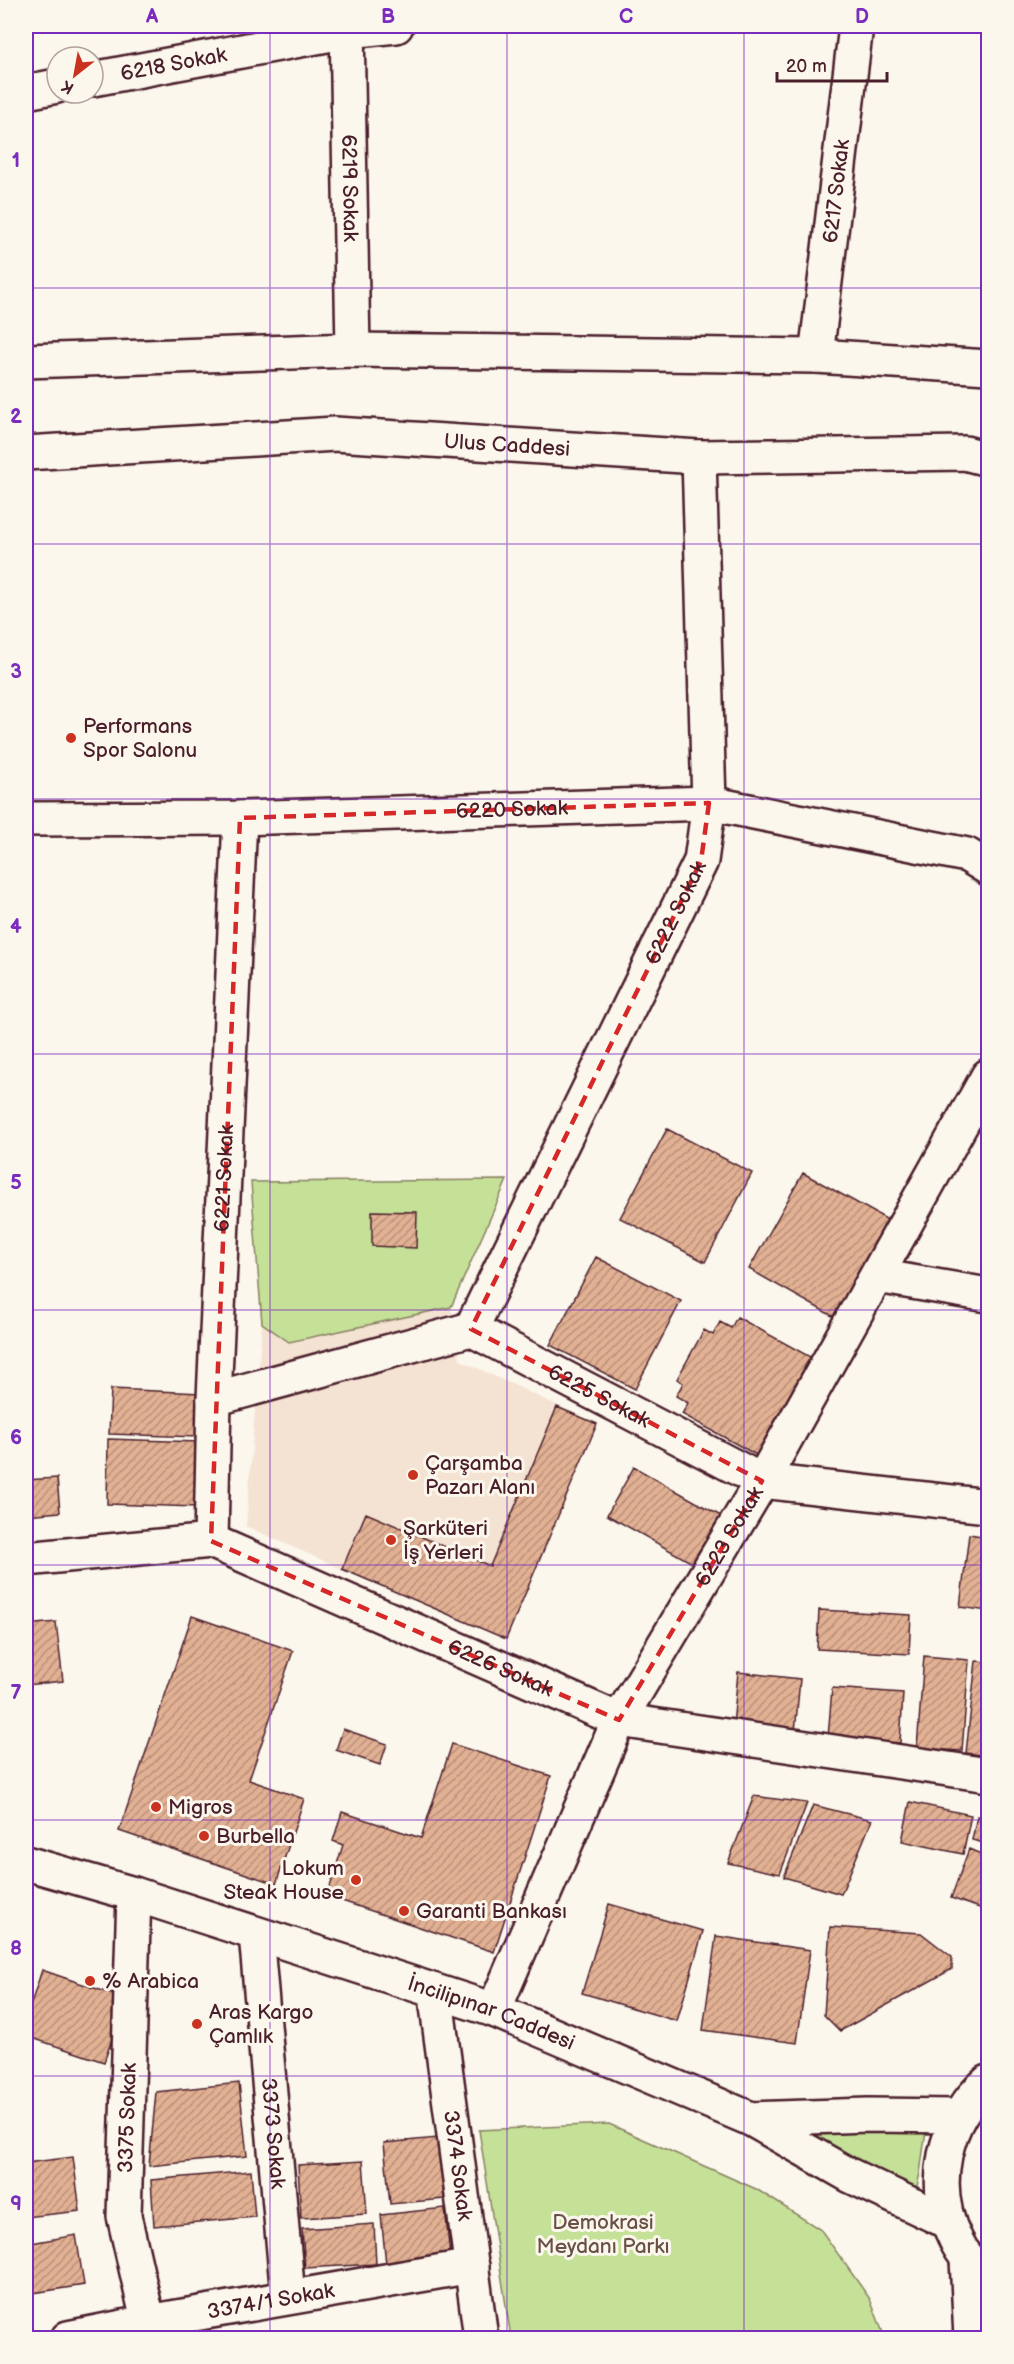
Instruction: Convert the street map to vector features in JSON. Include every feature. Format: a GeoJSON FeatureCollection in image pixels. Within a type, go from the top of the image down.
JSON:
{"type":"FeatureCollection","features":[{"type":"Feature","properties":{"kind":"street","name":"6218 Sokak"},"geometry":{"type":"LineString","coordinates":[[105,78],[348,28],[396,26]]}},
{"type":"Feature","properties":{"kind":"street","name":"6217 Sokak"},"geometry":{"type":"LineString","coordinates":[[816,356],[856,26]]}},
{"type":"Feature","properties":{"kind":"street","name":"6219 Sokak"},"geometry":{"type":"LineString","coordinates":[[348,28],[353,350]]}},
{"type":"Feature","properties":{"kind":"street"},"geometry":{"type":"LineString","coordinates":[[26,92],[45,88]]}},
{"type":"Feature","properties":{"kind":"street"},"geometry":{"type":"LineString","coordinates":[[26,361],[353,350],[816,356],[988,367]]}},
{"type":"Feature","properties":{"kind":"street","name":"Ulus Caddesi"},"geometry":{"type":"LineString","coordinates":[[26,453],[335,434],[699,457],[965,453],[988,459]]}},
{"type":"Feature","properties":{"kind":"street","name":"6222 Sokak"},"geometry":{"type":"LineString","coordinates":[[471,1329],[701,861],[709,803],[699,457]]}},
{"type":"Feature","properties":{"kind":"street","name":"6220 Sokak"},"geometry":{"type":"LineString","coordinates":[[26,819],[240,818],[709,803],[967,855],[988,868]]}},
{"type":"Feature","properties":{"kind":"street","name":"6221 Sokak"},"geometry":{"type":"LineString","coordinates":[[211,1541],[214,1399],[240,818]]}},
{"type":"Feature","properties":{"kind":"street","name":"6223 Sokak"},"geometry":{"type":"LineString","coordinates":[[494,2010],[620,1720],[762,1481],[988,1076]]}},
{"type":"Feature","properties":{"kind":"street"},"geometry":{"type":"LineString","coordinates":[[877,1276],[988,1294]]}},
{"type":"Feature","properties":{"kind":"street"},"geometry":{"type":"LineString","coordinates":[[214,1399],[471,1329]]}},
{"type":"Feature","properties":{"kind":"street","name":"6225 Sokak"},"geometry":{"type":"LineString","coordinates":[[471,1329],[762,1481],[988,1506]]}},
{"type":"Feature","properties":{"kind":"street","name":"6226 Sokak"},"geometry":{"type":"LineString","coordinates":[[26,1559],[211,1541],[620,1720],[988,1775]]}},
{"type":"Feature","properties":{"kind":"street","name":"İncilipınar Caddesi"},"geometry":{"type":"LineString","coordinates":[[26,1863],[134,1894],[494,2010],[751,2119],[868,2115],[959,2116]]}},
{"type":"Feature","properties":{"kind":"street","name":"3375 Sokak"},"geometry":{"type":"LineString","coordinates":[[134,1894],[124,2216],[150,2330]]}},
{"type":"Feature","properties":{"kind":"street","name":"3373 Sokak"},"geometry":{"type":"LineString","coordinates":[[256,1934],[288,2297]]}},
{"type":"Feature","properties":{"kind":"street","name":"3374 Sokak"},"geometry":{"type":"LineString","coordinates":[[435,1991],[481,2338]]}},
{"type":"Feature","properties":{"kind":"street"},"geometry":{"type":"LineString","coordinates":[[970,2338],[978,2269],[956,2241],[948,2222],[941,2186],[945,2149],[959,2116],[977,2092],[988,2082]]}},
{"type":"Feature","properties":{"kind":"street"},"geometry":{"type":"LineString","coordinates":[[751,2119],[849,2175],[948,2222]]}},
{"type":"Feature","properties":{"kind":"street","name":"3374/1 Sokak"},"geometry":{"type":"LineString","coordinates":[[68,2338],[150,2330],[288,2297],[472,2266]]}},
{"type":"Feature","properties":{"kind":"highlighted area"},"geometry":{"type":"Polygon","coordinates":[[[709,803],[701,861],[471,1329],[762,1481],[619,1720],[211,1541],[240,818],[709,803]]]}},
{"type":"Feature","properties":{"kind":"shaded area","name":"Çarşamba Pazarı Alanı"},"geometry":{"type":"Polygon","coordinates":[[[451,1307],[460,1360],[597,1424],[506,1639],[246,1526],[262,1323],[289,1342],[451,1307]]]}},
{"type":"Feature","properties":{"kind":"green space"},"geometry":{"type":"Polygon","coordinates":[[[507,1180],[451,1307],[289,1342],[262,1323],[251,1182],[507,1180]]]}},
{"type":"Feature","properties":{"kind":"green space","name":"Demokrasi Meydanı Parkı"},"geometry":{"type":"Polygon","coordinates":[[[609,2124],[756,2189],[821,2230],[870,2299],[885,2338],[511,2338],[479,2130],[609,2124]]]}},
{"type":"Feature","properties":{"kind":"green space"},"geometry":{"type":"Polygon","coordinates":[[[793,2128],[926,2130],[914,2199],[793,2128]]]}},
{"type":"Feature","properties":{"kind":"building"},"geometry":{"type":"Polygon","coordinates":[[[667,1129],[752,1173],[705,1262],[620,1218],[667,1129]]]}},
{"type":"Feature","properties":{"kind":"building"},"geometry":{"type":"Polygon","coordinates":[[[803,1173],[888,1220],[834,1317],[749,1269],[803,1173]]]}},
{"type":"Feature","properties":{"kind":"building"},"geometry":{"type":"Polygon","coordinates":[[[372,1211],[417,1212],[416,1248],[372,1246],[372,1211]]]}},
{"type":"Feature","properties":{"kind":"building"},"geometry":{"type":"Polygon","coordinates":[[[596,1257],[681,1301],[635,1389],[550,1345],[596,1257]]]}},
{"type":"Feature","properties":{"kind":"building"},"geometry":{"type":"Polygon","coordinates":[[[737,1317],[812,1358],[758,1456],[682,1414],[688,1403],[676,1396],[683,1383],[677,1379],[704,1330],[713,1335],[720,1322],[731,1328],[737,1317]]]}},
{"type":"Feature","properties":{"kind":"building"},"geometry":{"type":"Polygon","coordinates":[[[111,1389],[201,1393],[199,1437],[109,1434],[111,1389]]]}},
{"type":"Feature","properties":{"kind":"building","name":"Şarküteri İş Yerleri"},"geometry":{"type":"Polygon","coordinates":[[[557,1407],[597,1424],[506,1639],[342,1569],[366,1513],[490,1566],[557,1407]]]}},
{"type":"Feature","properties":{"kind":"building"},"geometry":{"type":"Polygon","coordinates":[[[27,1414],[31,1470],[26,1470],[27,1414]]]}},
{"type":"Feature","properties":{"kind":"building"},"geometry":{"type":"Polygon","coordinates":[[[108,1439],[199,1442],[197,1507],[107,1504],[108,1439]]]}},
{"type":"Feature","properties":{"kind":"building"},"geometry":{"type":"Polygon","coordinates":[[[634,1467],[728,1520],[701,1568],[607,1515],[634,1467]]]}},
{"type":"Feature","properties":{"kind":"building"},"geometry":{"type":"Polygon","coordinates":[[[57,1478],[60,1512],[26,1515],[26,1480],[57,1478]]]}},
{"type":"Feature","properties":{"kind":"building"},"geometry":{"type":"Polygon","coordinates":[[[969,1534],[988,1537],[988,1611],[960,1607],[969,1534]]]}},
{"type":"Feature","properties":{"kind":"building"},"geometry":{"type":"Polygon","coordinates":[[[819,1610],[911,1615],[909,1654],[817,1649],[819,1610]]]}},
{"type":"Feature","properties":{"kind":"building"},"geometry":{"type":"Polygon","coordinates":[[[192,1616],[293,1651],[249,1780],[304,1799],[276,1884],[119,1831],[192,1616]]]}},
{"type":"Feature","properties":{"kind":"building"},"geometry":{"type":"Polygon","coordinates":[[[56,1622],[63,1681],[26,1685],[26,1625],[56,1622]]]}},
{"type":"Feature","properties":{"kind":"building"},"geometry":{"type":"Polygon","coordinates":[[[924,1656],[969,1660],[962,1751],[917,1748],[924,1656]]]}},
{"type":"Feature","properties":{"kind":"building"},"geometry":{"type":"Polygon","coordinates":[[[976,1661],[988,1662],[988,1756],[966,1753],[976,1661]]]}},
{"type":"Feature","properties":{"kind":"building"},"geometry":{"type":"Polygon","coordinates":[[[738,1672],[800,1679],[795,1732],[733,1725],[738,1672]]]}},
{"type":"Feature","properties":{"kind":"building"},"geometry":{"type":"Polygon","coordinates":[[[832,1688],[903,1693],[900,1743],[828,1738],[832,1688]]]}},
{"type":"Feature","properties":{"kind":"building"},"geometry":{"type":"Polygon","coordinates":[[[343,1729],[387,1744],[380,1765],[336,1750],[343,1729]]]}},
{"type":"Feature","properties":{"kind":"building"},"geometry":{"type":"Polygon","coordinates":[[[452,1744],[551,1776],[494,1952],[327,1896],[343,1845],[333,1841],[342,1812],[421,1838],[452,1744]]]}},
{"type":"Feature","properties":{"kind":"building"},"geometry":{"type":"Polygon","coordinates":[[[754,1796],[807,1803],[780,1874],[728,1863],[754,1796]]]}},
{"type":"Feature","properties":{"kind":"building"},"geometry":{"type":"Polygon","coordinates":[[[910,1802],[971,1815],[963,1854],[902,1841],[910,1802]]]}},
{"type":"Feature","properties":{"kind":"building"},"geometry":{"type":"Polygon","coordinates":[[[813,1805],[872,1820],[841,1894],[784,1877],[813,1805]]]}},
{"type":"Feature","properties":{"kind":"building"},"geometry":{"type":"Polygon","coordinates":[[[977,1816],[988,1818],[988,1844],[972,1840],[977,1816]]]}},
{"type":"Feature","properties":{"kind":"building"},"geometry":{"type":"Polygon","coordinates":[[[969,1849],[988,1857],[988,1911],[951,1898],[969,1849]]]}},
{"type":"Feature","properties":{"kind":"building"},"geometry":{"type":"Polygon","coordinates":[[[609,1904],[703,1931],[677,2021],[582,1993],[609,1904]]]}},
{"type":"Feature","properties":{"kind":"building"},"geometry":{"type":"Polygon","coordinates":[[[830,1927],[921,1933],[952,1957],[952,1969],[840,2031],[824,2015],[830,1927]]]}},
{"type":"Feature","properties":{"kind":"building"},"geometry":{"type":"Polygon","coordinates":[[[716,1936],[810,1950],[797,2043],[703,2030],[716,1936]]]}},
{"type":"Feature","properties":{"kind":"building"},"geometry":{"type":"Polygon","coordinates":[[[42,1970],[126,1999],[104,2062],[26,2036],[26,2019],[42,1970]]]}},
{"type":"Feature","properties":{"kind":"building"},"geometry":{"type":"Polygon","coordinates":[[[239,2083],[247,2156],[149,2166],[156,2092],[239,2083]]]}},
{"type":"Feature","properties":{"kind":"building"},"geometry":{"type":"Polygon","coordinates":[[[438,2138],[444,2199],[390,2204],[384,2143],[438,2138]]]}},
{"type":"Feature","properties":{"kind":"building"},"geometry":{"type":"Polygon","coordinates":[[[73,2157],[80,2211],[26,2217],[26,2163],[73,2157]]]}},
{"type":"Feature","properties":{"kind":"building"},"geometry":{"type":"Polygon","coordinates":[[[363,2161],[367,2214],[301,2218],[298,2165],[363,2161]]]}},
{"type":"Feature","properties":{"kind":"building"},"geometry":{"type":"Polygon","coordinates":[[[251,2171],[255,2217],[154,2226],[151,2180],[251,2171]]]}},
{"type":"Feature","properties":{"kind":"building"},"geometry":{"type":"Polygon","coordinates":[[[445,2208],[450,2256],[386,2264],[381,2215],[445,2208]]]}},
{"type":"Feature","properties":{"kind":"building"},"geometry":{"type":"Polygon","coordinates":[[[374,2224],[376,2264],[305,2268],[302,2229],[374,2224]]]}},
{"type":"Feature","properties":{"kind":"building"},"geometry":{"type":"Polygon","coordinates":[[[76,2235],[84,2285],[26,2294],[26,2244],[76,2235]]]}},
{"type":"Feature","properties":{"kind":"place","name":"Performans Spor Salonu"},"geometry":{"type":"Point","coordinates":[71,738]}},
{"type":"Feature","properties":{"kind":"place","name":"Çarşamba Pazarı Alanı"},"geometry":{"type":"Point","coordinates":[413,1475]}},
{"type":"Feature","properties":{"kind":"place","name":"Şarküteri İş Yerleri"},"geometry":{"type":"Point","coordinates":[391,1540]}},
{"type":"Feature","properties":{"kind":"place","name":"Migros"},"geometry":{"type":"Point","coordinates":[156,1807]}},
{"type":"Feature","properties":{"kind":"place","name":"Burbella"},"geometry":{"type":"Point","coordinates":[204,1836]}},
{"type":"Feature","properties":{"kind":"place","name":"Lokum Steak House"},"geometry":{"type":"Point","coordinates":[356,1880]}},
{"type":"Feature","properties":{"kind":"place","name":"Garanti Bankası"},"geometry":{"type":"Point","coordinates":[404,1911]}},
{"type":"Feature","properties":{"kind":"place","name":"% Arabica"},"geometry":{"type":"Point","coordinates":[90,1981]}},
{"type":"Feature","properties":{"kind":"place","name":"Aras Kargo Çamlık"},"geometry":{"type":"Point","coordinates":[197,2024]}}]}
